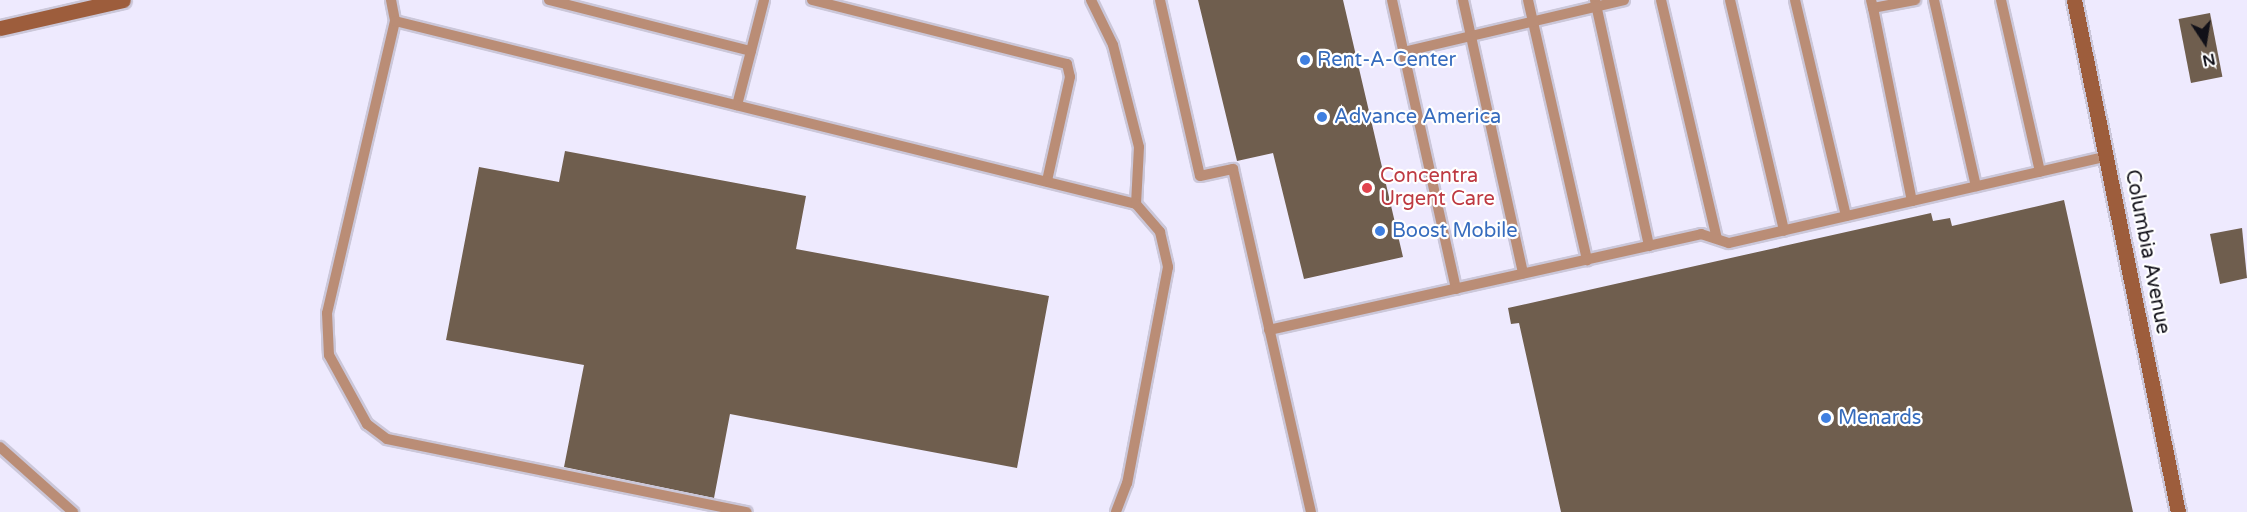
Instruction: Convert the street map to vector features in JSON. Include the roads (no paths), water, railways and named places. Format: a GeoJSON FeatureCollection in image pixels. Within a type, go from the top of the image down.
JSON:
{"type":"FeatureCollection","features":[{"type":"Feature","properties":{"kind":"street"},"geometry":{"type":"LineString","coordinates":[[0,28],[123,0]]}},
{"type":"Feature","properties":{"kind":"street","name":"Columbia Avenue"},"geometry":{"type":"LineString","coordinates":[[2074,0],[2178,512]]}},
{"type":"Feature","properties":{"kind":"lane"},"geometry":{"type":"LineString","coordinates":[[391,0],[395,21],[327,314],[329,355],[367,424],[387,439],[747,512]]}},
{"type":"Feature","properties":{"kind":"lane"},"geometry":{"type":"LineString","coordinates":[[549,0],[751,51]]}},
{"type":"Feature","properties":{"kind":"lane"},"geometry":{"type":"LineString","coordinates":[[737,105],[764,0]]}},
{"type":"Feature","properties":{"kind":"lane"},"geometry":{"type":"LineString","coordinates":[[812,0],[1067,64],[1071,76],[1047,181]]}},
{"type":"Feature","properties":{"kind":"lane"},"geometry":{"type":"LineString","coordinates":[[1091,0],[1113,45],[1139,147],[1136,204]]}},
{"type":"Feature","properties":{"kind":"lane"},"geometry":{"type":"LineString","coordinates":[[1160,0],[1200,176],[1233,169],[1311,512]]}},
{"type":"Feature","properties":{"kind":"lane"},"geometry":{"type":"LineString","coordinates":[[1392,0],[1456,289]]}},
{"type":"Feature","properties":{"kind":"lane"},"geometry":{"type":"LineString","coordinates":[[1463,0],[1523,274]]}},
{"type":"Feature","properties":{"kind":"lane"},"geometry":{"type":"LineString","coordinates":[[1528,0],[1587,260]]}},
{"type":"Feature","properties":{"kind":"lane"},"geometry":{"type":"LineString","coordinates":[[1403,52],[1533,21],[1596,3],[1624,0]]}},
{"type":"Feature","properties":{"kind":"lane"},"geometry":{"type":"LineString","coordinates":[[1661,0],[1717,239]]}},
{"type":"Feature","properties":{"kind":"lane"},"geometry":{"type":"LineString","coordinates":[[1730,0],[1784,231]]}},
{"type":"Feature","properties":{"kind":"lane"},"geometry":{"type":"LineString","coordinates":[[1796,0],[1846,216]]}},
{"type":"Feature","properties":{"kind":"lane"},"geometry":{"type":"LineString","coordinates":[[1911,201],[1872,4],[1915,0]]}},
{"type":"Feature","properties":{"kind":"lane"},"geometry":{"type":"LineString","coordinates":[[1934,0],[1977,186]]}},
{"type":"Feature","properties":{"kind":"lane"},"geometry":{"type":"LineString","coordinates":[[2001,0],[2040,172]]}},
{"type":"Feature","properties":{"kind":"lane"},"geometry":{"type":"LineString","coordinates":[[1596,3],[1649,246]]}},
{"type":"Feature","properties":{"kind":"lane"},"geometry":{"type":"LineString","coordinates":[[395,21],[1136,204],[1161,232],[1168,267],[1127,483],[1116,512]]}},
{"type":"Feature","properties":{"kind":"lane"},"geometry":{"type":"LineString","coordinates":[[1269,330],[1701,234],[1729,243],[2106,157]]}},
{"type":"Feature","properties":{"kind":"lane"},"geometry":{"type":"LineString","coordinates":[[0,447],[73,512]]}},
{"type":"Feature","properties":{"kind":"place","name":"Rent-A-Center"},"geometry":{"type":"Point","coordinates":[1305,60]}},
{"type":"Feature","properties":{"kind":"place","name":"Advance America"},"geometry":{"type":"Point","coordinates":[1322,117]}},
{"type":"Feature","properties":{"kind":"place","name":"Concentra Urgent Care"},"geometry":{"type":"Point","coordinates":[1367,188]}},
{"type":"Feature","properties":{"kind":"place","name":"Boost Mobile"},"geometry":{"type":"Point","coordinates":[1380,231]}},
{"type":"Feature","properties":{"kind":"place","name":"Menards"},"geometry":{"type":"Point","coordinates":[1826,418]}}]}
